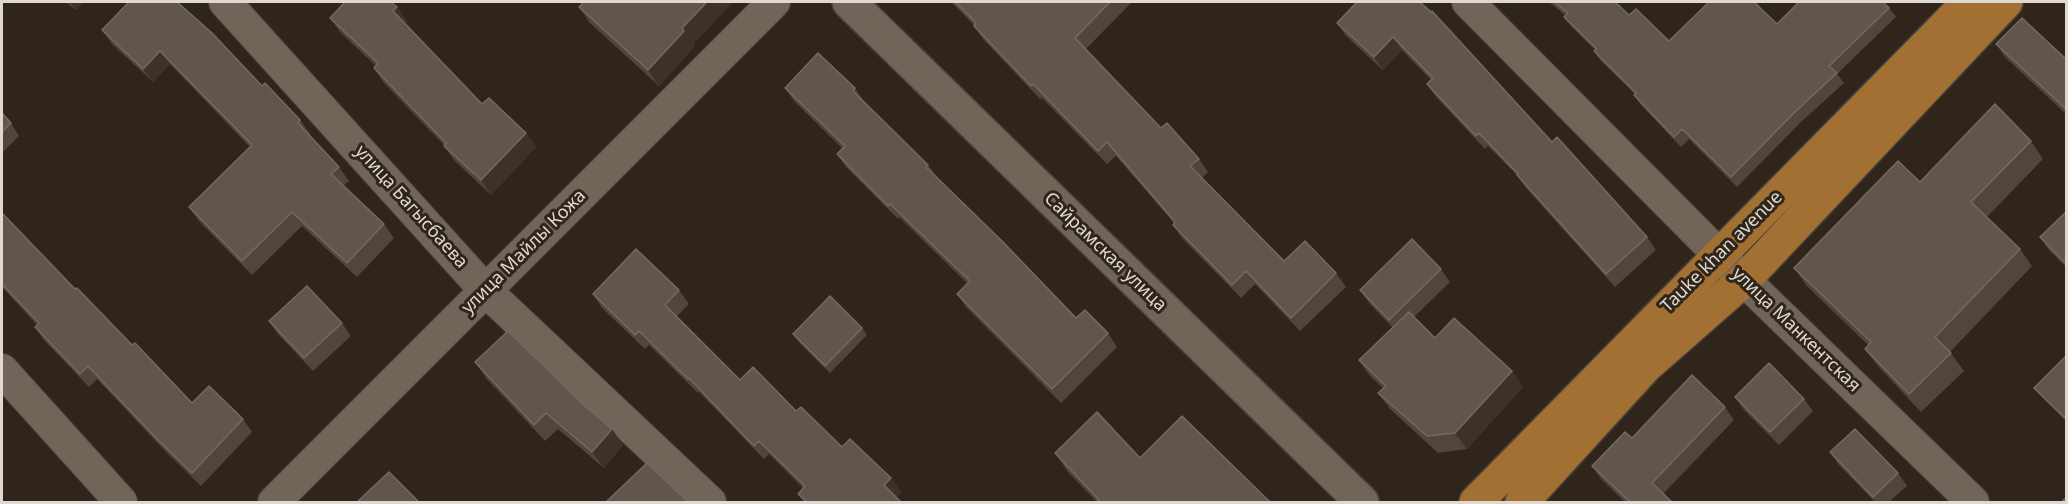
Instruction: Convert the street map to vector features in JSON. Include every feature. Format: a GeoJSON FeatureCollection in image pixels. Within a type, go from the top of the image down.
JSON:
{"type":"FeatureCollection","features":[{"type":"Feature","properties":{"kind":"main road","name":"Сайрамская улица"},"geometry":{"type":"LineString","coordinates":[[849,2],[1362,502]]}},
{"type":"Feature","properties":{"kind":"main road","name":"Tauke khan avenue"},"geometry":{"type":"LineString","coordinates":[[1476,502],[1969,2]]}},
{"type":"Feature","properties":{"kind":"main road","name":"Tauke khan avenue"},"geometry":{"type":"LineString","coordinates":[[1522,502],[1646,366],[1743,280],[2006,2]]}},
{"type":"Feature","properties":{"kind":"street","name":"улица Багысбаева"},"geometry":{"type":"LineString","coordinates":[[225,2],[486,291],[710,502]]}},
{"type":"Feature","properties":{"kind":"street","name":"улица Майлы Кожа"},"geometry":{"type":"LineString","coordinates":[[274,502],[774,2]]}},
{"type":"Feature","properties":{"kind":"street","name":"улица Манкентская"},"geometry":{"type":"LineString","coordinates":[[1468,2],[1743,280],[1973,502]]}},
{"type":"Feature","properties":{"kind":"street"},"geometry":{"type":"LineString","coordinates":[[2,370],[121,502]]}},
{"type":"Feature","properties":{"kind":"building"},"geometry":{"type":"Polygon","coordinates":[[[129,2],[177,2],[212,33],[262,86],[265,83],[300,120],[298,123],[339,167],[331,174],[384,224],[347,263],[292,212],[242,261],[189,207],[252,145],[160,51],[143,69],[102,30],[129,2]]]}},
{"type":"Feature","properties":{"kind":"building"},"geometry":{"type":"Polygon","coordinates":[[[345,2],[391,2],[397,7],[393,11],[482,104],[489,98],[526,133],[481,180],[444,146],[446,143],[374,68],[378,63],[330,18],[345,2]]]}},
{"type":"Feature","properties":{"kind":"building"},"geometry":{"type":"Polygon","coordinates":[[[584,2],[707,2],[682,28],[684,31],[648,70],[579,7],[584,2]]]}},
{"type":"Feature","properties":{"kind":"building"},"geometry":{"type":"Polygon","coordinates":[[[955,2],[1110,2],[1075,38],[1161,128],[1167,123],[1199,159],[1190,166],[1284,261],[1305,241],[1336,273],[1291,318],[1246,271],[1232,285],[1173,225],[1175,222],[1107,142],[1098,151],[1033,84],[1031,86],[974,26],[976,23],[955,2]]]}},
{"type":"Feature","properties":{"kind":"building"},"geometry":{"type":"Polygon","coordinates":[[[1357,2],[1420,2],[1432,11],[1552,142],[1557,137],[1647,237],[1606,274],[1518,174],[1479,133],[1476,136],[1427,84],[1433,78],[1393,37],[1374,57],[1337,23],[1357,2]]]}},
{"type":"Feature","properties":{"kind":"building"},"geometry":{"type":"Polygon","coordinates":[[[1554,2],[1615,2],[1629,15],[1636,9],[1669,41],[1709,2],[1754,2],[1777,24],[1799,2],[1883,2],[1889,8],[1829,66],[1837,73],[1731,177],[1682,129],[1674,137],[1634,95],[1636,93],[1594,51],[1597,49],[1564,17],[1568,13],[1554,2]]]}},
{"type":"Feature","properties":{"kind":"building"},"geometry":{"type":"Polygon","coordinates":[[[2022,18],[2067,60],[2067,110],[1996,44],[2022,18]]]}},
{"type":"Feature","properties":{"kind":"building"},"geometry":{"type":"Polygon","coordinates":[[[818,53],[855,88],[853,91],[928,165],[926,167],[1076,318],[1085,310],[1108,333],[1052,389],[957,294],[970,281],[890,204],[888,206],[837,154],[845,146],[785,88],[818,53]]]}},
{"type":"Feature","properties":{"kind":"building"},"geometry":{"type":"Polygon","coordinates":[[[1995,104],[2031,141],[1971,202],[2020,249],[1935,337],[1951,353],[1909,394],[1865,349],[1871,342],[1794,268],[1898,161],[1920,182],[1995,104]]]}},
{"type":"Feature","properties":{"kind":"building"},"geometry":{"type":"Polygon","coordinates":[[[2,113],[11,123],[2,132],[2,113]]]}},
{"type":"Feature","properties":{"kind":"building"},"geometry":{"type":"Polygon","coordinates":[[[2067,211],[2067,265],[2040,237],[2067,211]]]}},
{"type":"Feature","properties":{"kind":"building"},"geometry":{"type":"Polygon","coordinates":[[[2,213],[132,345],[135,343],[192,403],[209,386],[243,419],[192,473],[88,366],[80,374],[35,327],[39,323],[2,284],[2,213]]]}},
{"type":"Feature","properties":{"kind":"building"},"geometry":{"type":"Polygon","coordinates":[[[1412,239],[1441,269],[1389,320],[1360,290],[1412,239]]]}},
{"type":"Feature","properties":{"kind":"building"},"geometry":{"type":"Polygon","coordinates":[[[636,249],[679,290],[665,305],[740,380],[753,367],[796,411],[801,407],[842,447],[850,439],[891,478],[884,485],[901,502],[807,502],[798,494],[805,486],[759,441],[754,446],[689,378],[639,331],[635,335],[593,294],[636,249]]]}},
{"type":"Feature","properties":{"kind":"building"},"geometry":{"type":"Polygon","coordinates":[[[307,286],[342,323],[304,358],[269,321],[307,286]]]}},
{"type":"Feature","properties":{"kind":"building"},"geometry":{"type":"Polygon","coordinates":[[[830,296],[862,328],[825,366],[793,334],[830,296]]]}},
{"type":"Feature","properties":{"kind":"building"},"geometry":{"type":"Polygon","coordinates":[[[1409,312],[1435,338],[1454,318],[1512,371],[1455,433],[1427,436],[1378,393],[1386,386],[1359,360],[1409,312]]]}},
{"type":"Feature","properties":{"kind":"building"},"geometry":{"type":"Polygon","coordinates":[[[508,331],[587,408],[612,429],[592,452],[546,413],[534,425],[475,362],[508,331]]]}},
{"type":"Feature","properties":{"kind":"building"},"geometry":{"type":"Polygon","coordinates":[[[2067,355],[2067,420],[2034,388],[2067,355]]]}},
{"type":"Feature","properties":{"kind":"building"},"geometry":{"type":"Polygon","coordinates":[[[1769,363],[1804,399],[1770,432],[1735,397],[1769,363]]]}},
{"type":"Feature","properties":{"kind":"building"},"geometry":{"type":"Polygon","coordinates":[[[1692,375],[1725,407],[1652,483],[1672,502],[1630,502],[1592,466],[1625,432],[1632,438],[1692,375]]]}},
{"type":"Feature","properties":{"kind":"building"},"geometry":{"type":"Polygon","coordinates":[[[1097,412],[1140,458],[1182,416],[1270,502],[1097,502],[1099,500],[1055,453],[1097,412]]]}},
{"type":"Feature","properties":{"kind":"building"},"geometry":{"type":"Polygon","coordinates":[[[1855,429],[1898,473],[1873,497],[1830,452],[1855,429]]]}},
{"type":"Feature","properties":{"kind":"building"},"geometry":{"type":"Polygon","coordinates":[[[647,463],[688,502],[606,502],[647,463]]]}},
{"type":"Feature","properties":{"kind":"building"},"geometry":{"type":"Polygon","coordinates":[[[389,472],[419,502],[357,502],[389,472]]]}}]}
